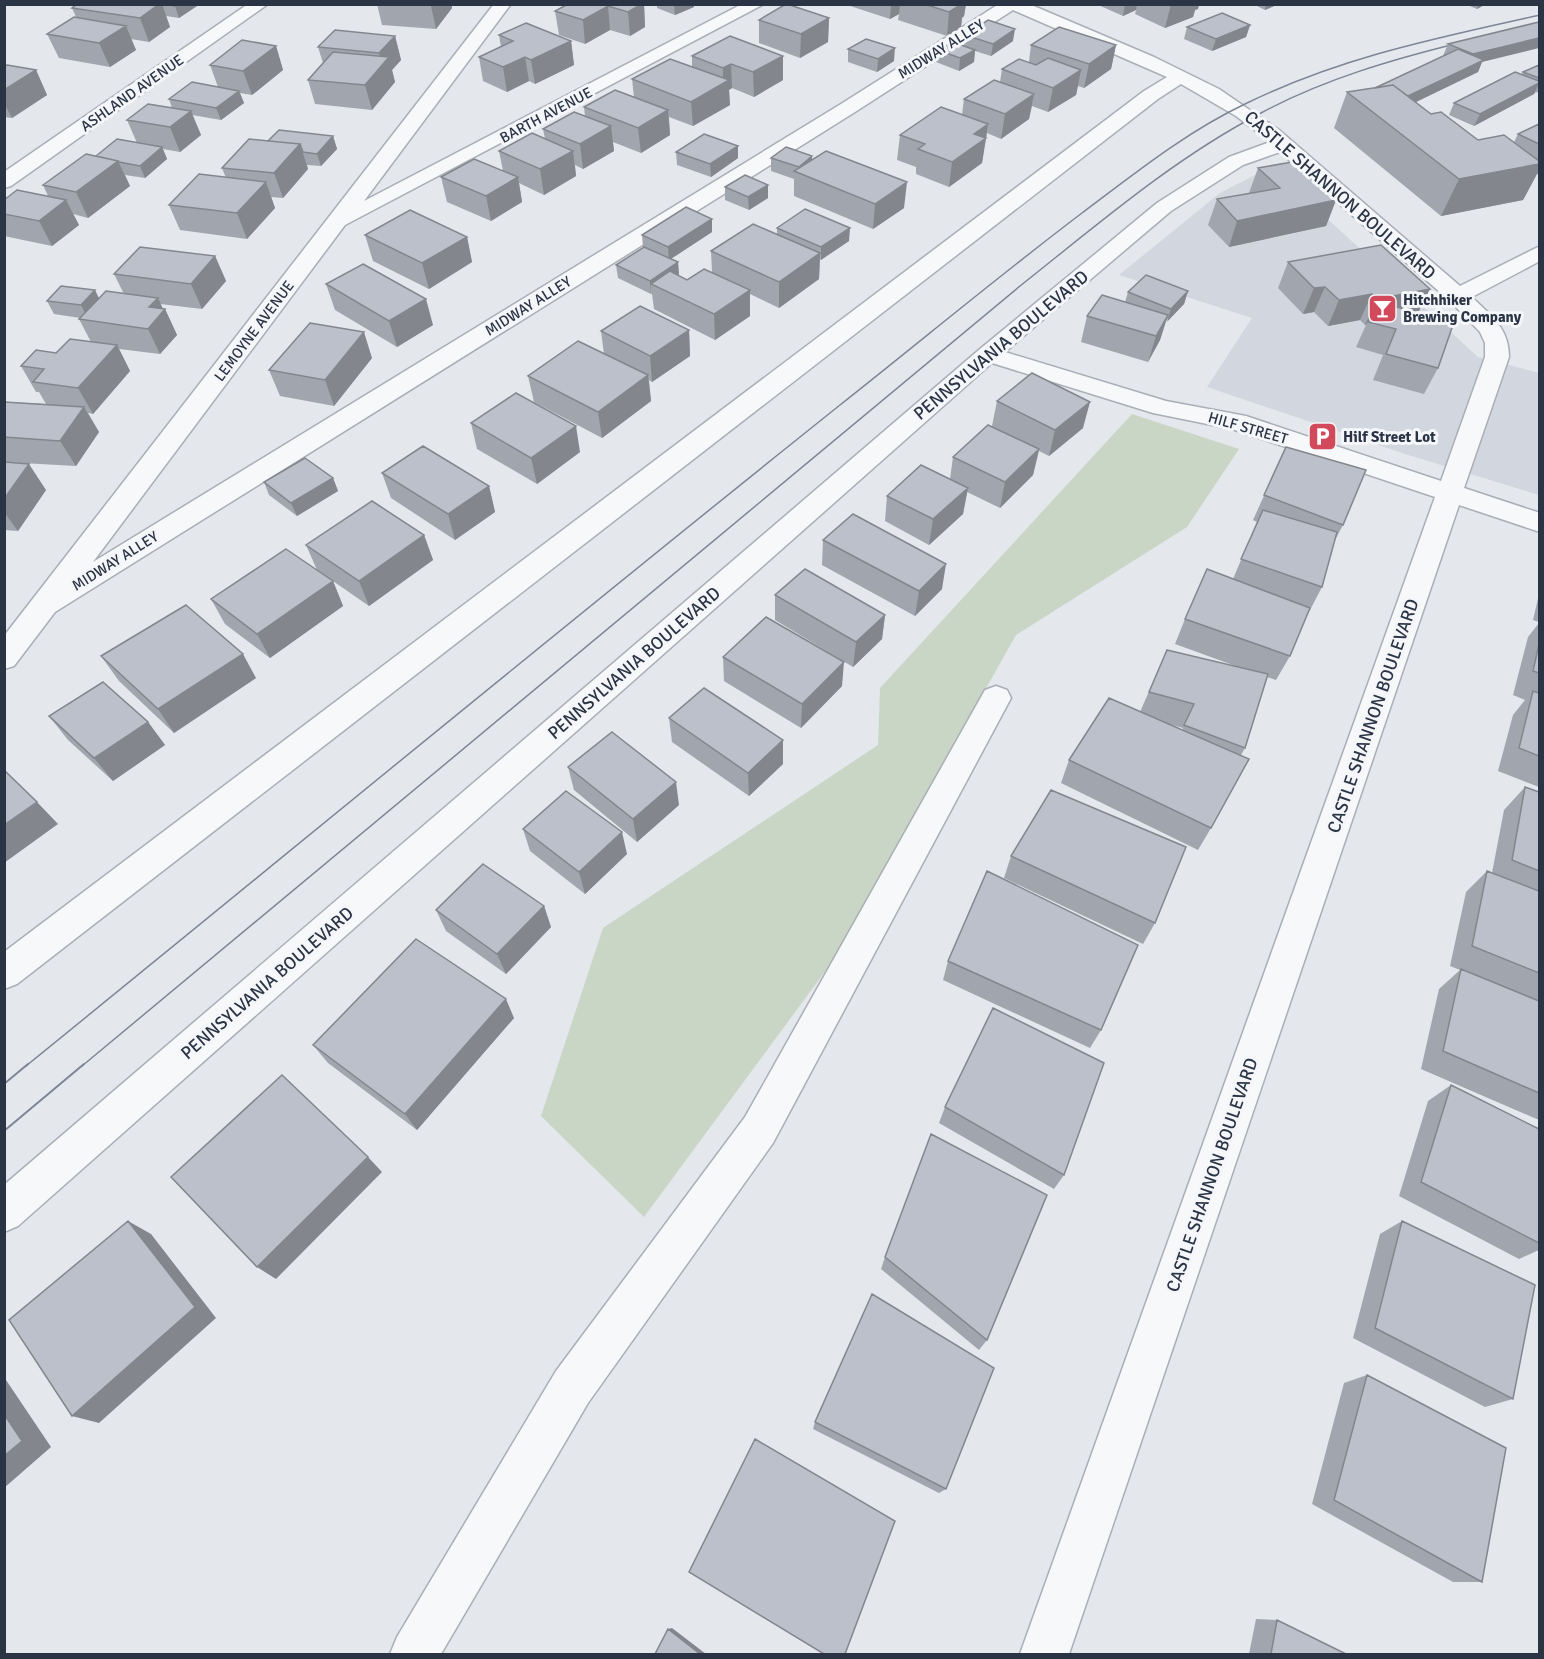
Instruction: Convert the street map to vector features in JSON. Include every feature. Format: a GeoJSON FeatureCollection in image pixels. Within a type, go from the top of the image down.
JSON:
{"type":"FeatureCollection","features":[{"type":"Feature","properties":{"kind":"street","name":"ASHLAND AVENUE"},"geometry":{"type":"LineString","coordinates":[[4,182],[260,4]]}},
{"type":"Feature","properties":{"kind":"street","name":"LEMOYNE AVENUE"},"geometry":{"type":"LineString","coordinates":[[4,658],[503,4]]}},
{"type":"Feature","properties":{"kind":"street","name":"BARTH AVENUE"},"geometry":{"type":"LineString","coordinates":[[336,224],[756,4]]}},
{"type":"Feature","properties":{"kind":"street","name":"CASTLE SHANNON BOULEVARD"},"geometry":{"type":"LineString","coordinates":[[1012,4],[1180,76],[1217,94],[1241,110],[1458,296],[1491,329],[1497,343],[1497,357],[1450,495],[1045,1654]]}},
{"type":"Feature","properties":{"kind":"street","name":"MIDWAY ALLEY"},"geometry":{"type":"LineString","coordinates":[[44,605],[838,115],[1012,4]]}},
{"type":"Feature","properties":{"kind":"street"},"geometry":{"type":"LineString","coordinates":[[4,973],[1151,95],[1180,76]]}},
{"type":"Feature","properties":{"kind":"street","name":"PENNSYLVANIA BOULEVARD"},"geometry":{"type":"LineString","coordinates":[[4,1212],[988,354],[1164,207],[1236,161],[1283,144]]}},
{"type":"Feature","properties":{"kind":"street"},"geometry":{"type":"LineString","coordinates":[[1458,296],[1539,252]]}},
{"type":"Feature","properties":{"kind":"street","name":"HILF STREET"},"geometry":{"type":"LineString","coordinates":[[988,354],[1162,408],[1238,422],[1539,523]]}},
{"type":"Feature","properties":{"kind":"street"},"geometry":{"type":"LineString","coordinates":[[414,1654],[572,1387],[759,1130],[996,698]]}},
{"type":"Feature","properties":{"kind":"shaded area"},"geometry":{"type":"Polygon","coordinates":[[[1271,167],[1478,357],[1539,373],[1539,495],[1405,454],[1207,387],[1252,318],[1119,275],[1220,193],[1271,167]]]}},
{"type":"Feature","properties":{"kind":"green space"},"geometry":{"type":"Polygon","coordinates":[[[1132,414],[1239,449],[1187,527],[1016,635],[832,962],[644,1217],[541,1116],[603,928],[878,745],[880,688],[1132,414]]]}},
{"type":"Feature","properties":{"kind":"building"},"geometry":{"type":"Polygon","coordinates":[[[77,4],[159,4],[140,18],[72,8],[77,4]]]}},
{"type":"Feature","properties":{"kind":"building"},"geometry":{"type":"Polygon","coordinates":[[[568,4],[642,4],[628,12],[608,6],[583,20],[555,11],[568,4]]]}},
{"type":"Feature","properties":{"kind":"building"},"geometry":{"type":"Polygon","coordinates":[[[786,4],[829,18],[801,34],[759,20],[786,4]]]}},
{"type":"Feature","properties":{"kind":"building"},"geometry":{"type":"Polygon","coordinates":[[[924,4],[962,4],[949,12],[924,4]]]}},
{"type":"Feature","properties":{"kind":"building"},"geometry":{"type":"Polygon","coordinates":[[[1222,13],[1250,25],[1216,39],[1187,27],[1222,13]]]}},
{"type":"Feature","properties":{"kind":"building"},"geometry":{"type":"Polygon","coordinates":[[[74,17],[126,26],[99,43],[47,34],[74,17]]]}},
{"type":"Feature","properties":{"kind":"building"},"geometry":{"type":"Polygon","coordinates":[[[988,20],[1015,29],[993,44],[965,35],[988,20]]]}},
{"type":"Feature","properties":{"kind":"building"},"geometry":{"type":"Polygon","coordinates":[[[1539,22],[1539,38],[1473,54],[1448,44],[1539,22]]]}},
{"type":"Feature","properties":{"kind":"building"},"geometry":{"type":"Polygon","coordinates":[[[526,23],[571,41],[531,60],[525,57],[503,67],[479,57],[513,41],[499,35],[526,23]]]}},
{"type":"Feature","properties":{"kind":"building"},"geometry":{"type":"Polygon","coordinates":[[[1059,27],[1116,45],[1089,64],[1031,45],[1059,27]]]}},
{"type":"Feature","properties":{"kind":"building"},"geometry":{"type":"Polygon","coordinates":[[[335,30],[395,36],[379,53],[318,47],[335,30]]]}},
{"type":"Feature","properties":{"kind":"building"},"geometry":{"type":"Polygon","coordinates":[[[730,36],[783,56],[753,72],[731,64],[723,68],[692,56],[730,36]]]}},
{"type":"Feature","properties":{"kind":"building"},"geometry":{"type":"Polygon","coordinates":[[[866,39],[895,48],[878,59],[848,49],[866,39]]]}},
{"type":"Feature","properties":{"kind":"building"},"geometry":{"type":"Polygon","coordinates":[[[242,40],[276,46],[243,71],[210,65],[242,40]]]}},
{"type":"Feature","properties":{"kind":"building"},"geometry":{"type":"Polygon","coordinates":[[[953,42],[975,50],[960,58],[938,50],[953,42]]]}},
{"type":"Feature","properties":{"kind":"building"},"geometry":{"type":"Polygon","coordinates":[[[1458,49],[1484,60],[1408,96],[1393,85],[1375,88],[1458,49]]]}},
{"type":"Feature","properties":{"kind":"building"},"geometry":{"type":"Polygon","coordinates":[[[333,52],[389,57],[365,85],[308,80],[333,52]]]}},
{"type":"Feature","properties":{"kind":"building"},"geometry":{"type":"Polygon","coordinates":[[[1048,58],[1081,70],[1053,88],[1002,69],[1019,59],[1036,65],[1048,58]]]}},
{"type":"Feature","properties":{"kind":"building"},"geometry":{"type":"Polygon","coordinates":[[[670,59],[729,80],[691,102],[632,79],[670,59]]]}},
{"type":"Feature","properties":{"kind":"building"},"geometry":{"type":"Polygon","coordinates":[[[7,65],[36,70],[4,90],[4,67],[7,65]]]}},
{"type":"Feature","properties":{"kind":"building"},"geometry":{"type":"Polygon","coordinates":[[[1539,65],[1539,78],[1523,72],[1539,65]]]}},
{"type":"Feature","properties":{"kind":"building"},"geometry":{"type":"Polygon","coordinates":[[[1515,72],[1539,81],[1539,83],[1480,114],[1454,103],[1515,72]]]}},
{"type":"Feature","properties":{"kind":"building"},"geometry":{"type":"Polygon","coordinates":[[[994,80],[1034,94],[1005,114],[964,99],[994,80]]]}},
{"type":"Feature","properties":{"kind":"building"},"geometry":{"type":"Polygon","coordinates":[[[192,82],[239,91],[216,108],[169,99],[192,82]]]}},
{"type":"Feature","properties":{"kind":"building"},"geometry":{"type":"Polygon","coordinates":[[[1393,85],[1431,114],[1441,112],[1478,140],[1504,135],[1539,161],[1539,164],[1459,179],[1347,92],[1393,85]]]}},
{"type":"Feature","properties":{"kind":"building"},"geometry":{"type":"Polygon","coordinates":[[[615,90],[668,110],[638,128],[584,107],[615,90]]]}},
{"type":"Feature","properties":{"kind":"building"},"geometry":{"type":"Polygon","coordinates":[[[148,104],[191,111],[170,127],[127,120],[148,104]]]}},
{"type":"Feature","properties":{"kind":"building"},"geometry":{"type":"Polygon","coordinates":[[[941,107],[988,124],[974,134],[986,138],[952,162],[918,149],[925,144],[900,135],[941,107]]]}},
{"type":"Feature","properties":{"kind":"building"},"geometry":{"type":"Polygon","coordinates":[[[574,112],[611,126],[580,144],[543,129],[574,112]]]}},
{"type":"Feature","properties":{"kind":"building"},"geometry":{"type":"Polygon","coordinates":[[[1539,124],[1539,144],[1518,134],[1539,124]]]}},
{"type":"Feature","properties":{"kind":"building"},"geometry":{"type":"Polygon","coordinates":[[[279,130],[333,136],[317,154],[303,152],[300,144],[268,141],[279,130]]]}},
{"type":"Feature","properties":{"kind":"building"},"geometry":{"type":"Polygon","coordinates":[[[532,133],[573,151],[540,169],[499,151],[532,133]]]}},
{"type":"Feature","properties":{"kind":"building"},"geometry":{"type":"Polygon","coordinates":[[[704,134],[738,146],[710,164],[676,152],[704,134]]]}},
{"type":"Feature","properties":{"kind":"building"},"geometry":{"type":"Polygon","coordinates":[[[117,139],[162,147],[140,166],[96,156],[117,139]]]}},
{"type":"Feature","properties":{"kind":"building"},"geometry":{"type":"Polygon","coordinates":[[[249,139],[300,144],[274,173],[222,168],[249,139]]]}},
{"type":"Feature","properties":{"kind":"building"},"geometry":{"type":"Polygon","coordinates":[[[786,147],[812,156],[799,167],[771,158],[786,147]]]}},
{"type":"Feature","properties":{"kind":"building"},"geometry":{"type":"Polygon","coordinates":[[[826,151],[907,182],[875,204],[794,171],[826,151]]]}},
{"type":"Feature","properties":{"kind":"building"},"geometry":{"type":"Polygon","coordinates":[[[86,154],[118,161],[76,192],[43,185],[86,154]]]}},
{"type":"Feature","properties":{"kind":"building"},"geometry":{"type":"Polygon","coordinates":[[[474,159],[518,177],[486,196],[441,177],[474,159]]]}},
{"type":"Feature","properties":{"kind":"building"},"geometry":{"type":"Polygon","coordinates":[[[1292,162],[1336,200],[1237,221],[1217,199],[1280,188],[1258,168],[1292,162]]]}},
{"type":"Feature","properties":{"kind":"building"},"geometry":{"type":"Polygon","coordinates":[[[199,174],[266,182],[237,213],[169,205],[199,174]]]}},
{"type":"Feature","properties":{"kind":"building"},"geometry":{"type":"Polygon","coordinates":[[[745,175],[768,185],[748,197],[725,187],[745,175]]]}},
{"type":"Feature","properties":{"kind":"building"},"geometry":{"type":"Polygon","coordinates":[[[17,190],[66,200],[39,221],[4,214],[4,200],[17,190]]]}},
{"type":"Feature","properties":{"kind":"building"},"geometry":{"type":"Polygon","coordinates":[[[686,207],[712,219],[668,247],[642,235],[686,207]]]}},
{"type":"Feature","properties":{"kind":"building"},"geometry":{"type":"Polygon","coordinates":[[[805,209],[850,228],[821,247],[777,228],[805,209]]]}},
{"type":"Feature","properties":{"kind":"building"},"geometry":{"type":"Polygon","coordinates":[[[410,210],[467,237],[422,263],[365,235],[410,210]]]}},
{"type":"Feature","properties":{"kind":"building"},"geometry":{"type":"Polygon","coordinates":[[[753,224],[820,253],[779,282],[711,251],[753,224]]]}},
{"type":"Feature","properties":{"kind":"building"},"geometry":{"type":"Polygon","coordinates":[[[1381,245],[1430,289],[1377,299],[1372,294],[1339,300],[1325,287],[1314,288],[1288,262],[1381,245]]]}},
{"type":"Feature","properties":{"kind":"building"},"geometry":{"type":"Polygon","coordinates":[[[140,247],[215,256],[191,284],[114,274],[140,247]]]}},
{"type":"Feature","properties":{"kind":"building"},"geometry":{"type":"Polygon","coordinates":[[[644,247],[678,262],[650,281],[616,265],[644,247]]]}},
{"type":"Feature","properties":{"kind":"building"},"geometry":{"type":"Polygon","coordinates":[[[363,264],[426,299],[389,321],[326,284],[363,264]]]}},
{"type":"Feature","properties":{"kind":"building"},"geometry":{"type":"Polygon","coordinates":[[[704,269],[750,290],[714,314],[651,284],[670,271],[687,280],[704,269]]]}},
{"type":"Feature","properties":{"kind":"building"},"geometry":{"type":"Polygon","coordinates":[[[1146,275],[1188,291],[1171,309],[1128,292],[1146,275]]]}},
{"type":"Feature","properties":{"kind":"building"},"geometry":{"type":"Polygon","coordinates":[[[61,286],[95,290],[81,305],[47,301],[61,286]]]}},
{"type":"Feature","properties":{"kind":"building"},"geometry":{"type":"Polygon","coordinates":[[[106,291],[158,298],[149,307],[165,309],[148,329],[79,319],[106,291]]]}},
{"type":"Feature","properties":{"kind":"building"},"geometry":{"type":"Polygon","coordinates":[[[1102,295],[1168,315],[1156,336],[1087,316],[1102,295]]]}},
{"type":"Feature","properties":{"kind":"building"},"geometry":{"type":"Polygon","coordinates":[[[1377,302],[1454,322],[1438,368],[1386,354],[1396,329],[1368,322],[1377,302]]]}},
{"type":"Feature","properties":{"kind":"building"},"geometry":{"type":"Polygon","coordinates":[[[640,306],[689,330],[650,356],[601,331],[640,306]]]}},
{"type":"Feature","properties":{"kind":"building"},"geometry":{"type":"Polygon","coordinates":[[[310,323],[364,332],[325,380],[269,370],[310,323]]]}},
{"type":"Feature","properties":{"kind":"building"},"geometry":{"type":"Polygon","coordinates":[[[70,339],[117,345],[78,388],[33,382],[44,369],[21,366],[36,350],[56,353],[70,339]]]}},
{"type":"Feature","properties":{"kind":"building"},"geometry":{"type":"Polygon","coordinates":[[[578,341],[648,375],[598,412],[528,376],[578,341]]]}},
{"type":"Feature","properties":{"kind":"building"},"geometry":{"type":"Polygon","coordinates":[[[1032,373],[1090,402],[1055,430],[997,401],[1032,373]]]}},
{"type":"Feature","properties":{"kind":"building"},"geometry":{"type":"Polygon","coordinates":[[[516,393],[576,426],[531,458],[471,423],[516,393]]]}},
{"type":"Feature","properties":{"kind":"building"},"geometry":{"type":"Polygon","coordinates":[[[4,402],[84,407],[60,441],[4,437],[4,402]]]}},
{"type":"Feature","properties":{"kind":"building"},"geometry":{"type":"Polygon","coordinates":[[[988,425],[1039,449],[1005,482],[953,457],[988,425]]]}},
{"type":"Feature","properties":{"kind":"building"},"geometry":{"type":"Polygon","coordinates":[[[423,446],[489,486],[448,514],[382,473],[423,446]]]}},
{"type":"Feature","properties":{"kind":"building"},"geometry":{"type":"Polygon","coordinates":[[[1286,447],[1366,470],[1343,525],[1264,495],[1286,447]]]}},
{"type":"Feature","properties":{"kind":"building"},"geometry":{"type":"Polygon","coordinates":[[[305,458],[333,478],[291,503],[264,482],[305,458]]]}},
{"type":"Feature","properties":{"kind":"building"},"geometry":{"type":"Polygon","coordinates":[[[4,462],[29,464],[4,499],[4,462]]]}},
{"type":"Feature","properties":{"kind":"building"},"geometry":{"type":"Polygon","coordinates":[[[921,465],[968,488],[933,519],[887,496],[921,465]]]}},
{"type":"Feature","properties":{"kind":"building"},"geometry":{"type":"Polygon","coordinates":[[[372,501],[424,535],[359,581],[306,545],[372,501]]]}},
{"type":"Feature","properties":{"kind":"building"},"geometry":{"type":"Polygon","coordinates":[[[1263,510],[1337,532],[1322,587],[1241,559],[1263,510]]]}},
{"type":"Feature","properties":{"kind":"building"},"geometry":{"type":"Polygon","coordinates":[[[853,514],[946,564],[919,591],[823,540],[853,514]]]}},
{"type":"Feature","properties":{"kind":"building"},"geometry":{"type":"Polygon","coordinates":[[[286,549],[333,581],[257,634],[211,599],[286,549]]]}},
{"type":"Feature","properties":{"kind":"building"},"geometry":{"type":"Polygon","coordinates":[[[805,569],[885,615],[856,642],[775,595],[805,569]]]}},
{"type":"Feature","properties":{"kind":"building"},"geometry":{"type":"Polygon","coordinates":[[[1207,569],[1310,608],[1290,656],[1185,619],[1207,569]]]}},
{"type":"Feature","properties":{"kind":"building"},"geometry":{"type":"Polygon","coordinates":[[[186,605],[243,654],[158,709],[101,656],[186,605]]]}},
{"type":"Feature","properties":{"kind":"building"},"geometry":{"type":"Polygon","coordinates":[[[766,617],[844,662],[802,704],[723,657],[766,617]]]}},
{"type":"Feature","properties":{"kind":"building"},"geometry":{"type":"Polygon","coordinates":[[[1539,644],[1539,673],[1533,671],[1539,644]]]}},
{"type":"Feature","properties":{"kind":"building"},"geometry":{"type":"Polygon","coordinates":[[[1167,650],[1268,674],[1245,748],[1184,725],[1194,704],[1149,692],[1167,650]]]}},
{"type":"Feature","properties":{"kind":"building"},"geometry":{"type":"Polygon","coordinates":[[[103,682],[148,722],[94,758],[49,716],[103,682]]]}},
{"type":"Feature","properties":{"kind":"building"},"geometry":{"type":"Polygon","coordinates":[[[704,688],[783,740],[748,773],[669,718],[704,688]]]}},
{"type":"Feature","properties":{"kind":"building"},"geometry":{"type":"Polygon","coordinates":[[[1533,691],[1539,693],[1539,756],[1519,748],[1533,691]]]}},
{"type":"Feature","properties":{"kind":"building"},"geometry":{"type":"Polygon","coordinates":[[[1109,698],[1249,759],[1211,828],[1069,760],[1109,698]]]}},
{"type":"Feature","properties":{"kind":"building"},"geometry":{"type":"Polygon","coordinates":[[[612,732],[676,782],[633,819],[568,767],[612,732]]]}},
{"type":"Feature","properties":{"kind":"building"},"geometry":{"type":"Polygon","coordinates":[[[4,770],[37,802],[4,825],[4,770]]]}},
{"type":"Feature","properties":{"kind":"building"},"geometry":{"type":"Polygon","coordinates":[[[1525,787],[1539,792],[1539,871],[1512,860],[1525,787]]]}},
{"type":"Feature","properties":{"kind":"building"},"geometry":{"type":"Polygon","coordinates":[[[1051,790],[1186,847],[1155,923],[1011,856],[1051,790]]]}},
{"type":"Feature","properties":{"kind":"building"},"geometry":{"type":"Polygon","coordinates":[[[566,791],[622,832],[579,872],[523,829],[566,791]]]}},
{"type":"Feature","properties":{"kind":"building"},"geometry":{"type":"Polygon","coordinates":[[[483,864],[544,906],[497,954],[436,910],[483,864]]]}},
{"type":"Feature","properties":{"kind":"building"},"geometry":{"type":"Polygon","coordinates":[[[987,871],[1138,945],[1101,1030],[948,961],[987,871]]]}},
{"type":"Feature","properties":{"kind":"building"},"geometry":{"type":"Polygon","coordinates":[[[1487,871],[1539,891],[1539,973],[1472,946],[1487,871]]]}},
{"type":"Feature","properties":{"kind":"building"},"geometry":{"type":"Polygon","coordinates":[[[416,939],[506,999],[405,1114],[313,1045],[416,939]]]}},
{"type":"Feature","properties":{"kind":"building"},"geometry":{"type":"Polygon","coordinates":[[[1461,969],[1539,1001],[1539,1093],[1443,1051],[1461,969]]]}},
{"type":"Feature","properties":{"kind":"building"},"geometry":{"type":"Polygon","coordinates":[[[993,1008],[1104,1063],[1064,1175],[945,1107],[993,1008]]]}},
{"type":"Feature","properties":{"kind":"building"},"geometry":{"type":"Polygon","coordinates":[[[282,1075],[368,1157],[257,1267],[171,1177],[282,1075]]]}},
{"type":"Feature","properties":{"kind":"building"},"geometry":{"type":"Polygon","coordinates":[[[1451,1085],[1539,1129],[1539,1243],[1421,1182],[1451,1085]]]}},
{"type":"Feature","properties":{"kind":"building"},"geometry":{"type":"Polygon","coordinates":[[[931,1134],[1047,1195],[987,1340],[885,1257],[931,1134]]]}},
{"type":"Feature","properties":{"kind":"building"},"geometry":{"type":"Polygon","coordinates":[[[128,1221],[195,1307],[72,1416],[9,1320],[128,1221]]]}},
{"type":"Feature","properties":{"kind":"building"},"geometry":{"type":"Polygon","coordinates":[[[1402,1221],[1535,1285],[1513,1399],[1375,1328],[1402,1221]]]}},
{"type":"Feature","properties":{"kind":"building"},"geometry":{"type":"Polygon","coordinates":[[[872,1294],[994,1368],[946,1489],[815,1422],[872,1294]]]}},
{"type":"Feature","properties":{"kind":"building"},"geometry":{"type":"Polygon","coordinates":[[[1367,1375],[1506,1448],[1482,1582],[1334,1500],[1367,1375]]]}},
{"type":"Feature","properties":{"kind":"building"},"geometry":{"type":"Polygon","coordinates":[[[4,1414],[22,1441],[4,1456],[4,1414]]]}},
{"type":"Feature","properties":{"kind":"building"},"geometry":{"type":"Polygon","coordinates":[[[755,1439],[895,1521],[845,1654],[824,1654],[689,1572],[755,1439]]]}},
{"type":"Feature","properties":{"kind":"building"},"geometry":{"type":"Polygon","coordinates":[[[1277,1620],[1346,1654],[1271,1654],[1277,1620]]]}},
{"type":"Feature","properties":{"kind":"building"},"geometry":{"type":"Polygon","coordinates":[[[668,1629],[700,1654],[655,1654],[668,1629]]]}},
{"type":"Feature","properties":{"kind":"tram line"},"geometry":{"type":"LineString","coordinates":[[26,1066],[738,487],[1021,260],[1161,154],[1223,115],[1317,74],[1390,50],[1540,15]]}},
{"type":"Feature","properties":{"kind":"tram line"},"geometry":{"type":"LineString","coordinates":[[82,1066],[1020,286],[1136,194],[1229,131],[1285,101],[1360,71],[1463,42]]}},
{"type":"Feature","properties":{"kind":"tram line"},"geometry":{"type":"LineString","coordinates":[[4,1084],[28,1064]]}},
{"type":"Feature","properties":{"kind":"tram line"},"geometry":{"type":"LineString","coordinates":[[4,1131],[84,1064]]}},
{"type":"Feature","properties":{"kind":"place","name":"Hitchhiker Brewing Company"},"geometry":{"type":"Point","coordinates":[1382,309]}},
{"type":"Feature","properties":{"kind":"place","name":"Hilf Street Lot"},"geometry":{"type":"Point","coordinates":[1322,437]}}]}
